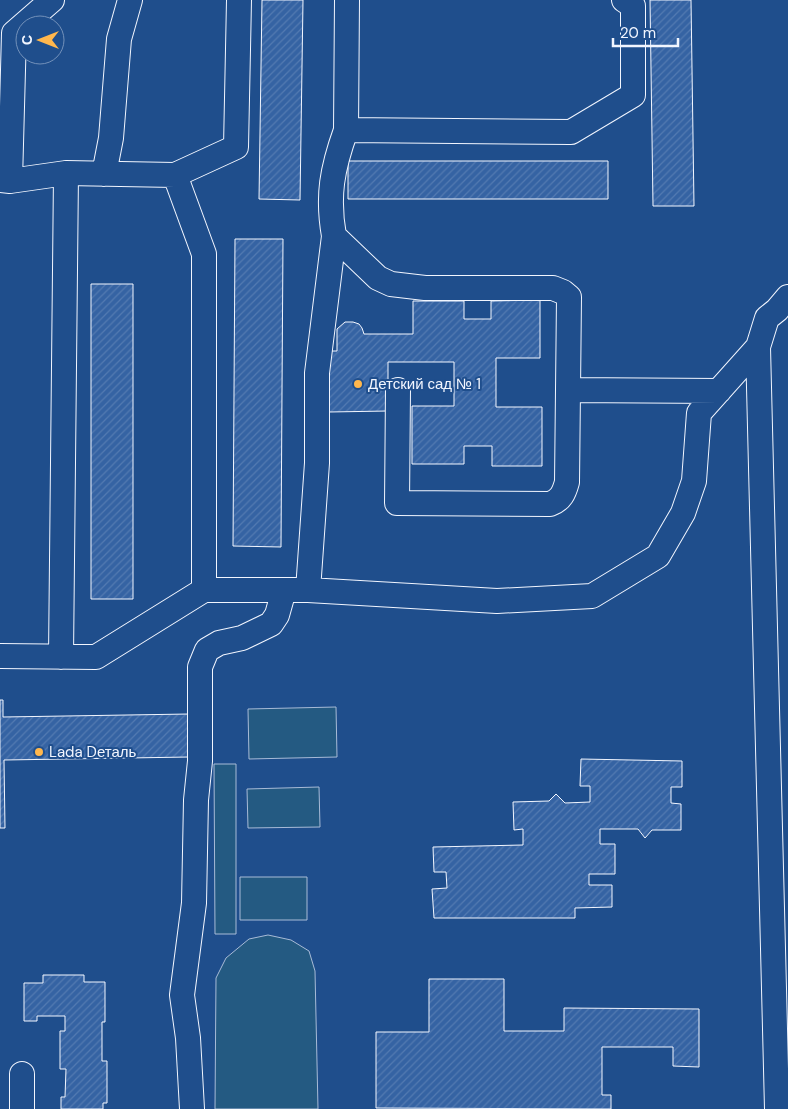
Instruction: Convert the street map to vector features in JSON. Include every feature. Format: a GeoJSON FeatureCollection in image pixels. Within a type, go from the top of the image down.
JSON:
{"type":"FeatureCollection","features":[{"type":"Feature","properties":{"kind":"lane"},"geometry":{"type":"LineString","coordinates":[[52,0],[14,33],[5,181],[66,173],[175,175],[236,147],[239,0]]}},
{"type":"Feature","properties":{"kind":"lane"},"geometry":{"type":"LineString","coordinates":[[104,174],[111,138],[119,39],[130,0]]}},
{"type":"Feature","properties":{"kind":"lane"},"geometry":{"type":"LineString","coordinates":[[308,590],[317,463],[317,373],[334,236],[331,219],[330,190],[338,154],[346,130],[347,0]]}},
{"type":"Feature","properties":{"kind":"lane"},"geometry":{"type":"LineString","coordinates":[[346,130],[571,132],[633,95],[633,6],[624,0]]}},
{"type":"Feature","properties":{"kind":"lane"},"geometry":{"type":"LineString","coordinates":[[61,656],[66,173]]}},
{"type":"Feature","properties":{"kind":"lane"},"geometry":{"type":"LineString","coordinates":[[175,175],[204,254],[204,590]]}},
{"type":"Feature","properties":{"kind":"lane"},"geometry":{"type":"LineString","coordinates":[[334,236],[378,278],[391,284],[425,288],[553,288],[569,296],[567,482],[559,501],[550,504],[397,504],[398,390]]}},
{"type":"Feature","properties":{"kind":"lane"},"geometry":{"type":"LineString","coordinates":[[777,1109],[758,347],[767,318],[788,297]]}},
{"type":"Feature","properties":{"kind":"lane"},"geometry":{"type":"LineString","coordinates":[[0,656],[96,657],[204,590],[308,590],[497,601],[592,596],[658,556],[683,513],[694,481],[699,412],[758,347]]}},
{"type":"Feature","properties":{"kind":"lane"},"geometry":{"type":"LineString","coordinates":[[568,390],[719,391]]}},
{"type":"Feature","properties":{"kind":"lane"},"geometry":{"type":"LineString","coordinates":[[192,1109],[188,1038],[182,995],[188,935],[194,903],[196,800],[200,761],[200,667],[207,650],[219,643],[242,638],[272,624],[277,616],[284,590]]}},
{"type":"Feature","properties":{"kind":"lane"},"geometry":{"type":"LineString","coordinates":[[22,1074],[22,1109]]}},
{"type":"Feature","properties":{"kind":"shaded area"},"geometry":{"type":"Polygon","coordinates":[[[336,707],[337,757],[249,759],[248,709],[336,707]]]}},
{"type":"Feature","properties":{"kind":"shaded area"},"geometry":{"type":"Polygon","coordinates":[[[214,764],[236,764],[236,934],[215,934],[214,764]]]}},
{"type":"Feature","properties":{"kind":"shaded area"},"geometry":{"type":"Polygon","coordinates":[[[319,787],[320,827],[248,828],[247,789],[319,787]]]}},
{"type":"Feature","properties":{"kind":"shaded area"},"geometry":{"type":"Polygon","coordinates":[[[240,877],[307,877],[307,920],[240,920],[240,877]]]}},
{"type":"Feature","properties":{"kind":"shaded area"},"geometry":{"type":"Polygon","coordinates":[[[268,935],[291,940],[309,951],[315,971],[318,1109],[215,1109],[216,978],[226,958],[249,939],[268,935]]]}},
{"type":"Feature","properties":{"kind":"building"},"geometry":{"type":"Polygon","coordinates":[[[262,0],[303,0],[300,200],[259,199],[262,0]]]}},
{"type":"Feature","properties":{"kind":"building"},"geometry":{"type":"Polygon","coordinates":[[[650,0],[691,0],[694,206],[653,206],[650,0]]]}},
{"type":"Feature","properties":{"kind":"building"},"geometry":{"type":"Polygon","coordinates":[[[348,161],[608,161],[608,199],[348,199],[348,161]]]}},
{"type":"Feature","properties":{"kind":"building"},"geometry":{"type":"Polygon","coordinates":[[[235,239],[283,239],[281,547],[233,546],[235,239]]]}},
{"type":"Feature","properties":{"kind":"building"},"geometry":{"type":"Polygon","coordinates":[[[91,284],[133,284],[133,599],[91,599],[91,284]]]}},
{"type":"Feature","properties":{"kind":"building","name":"Детский сад № 1"},"geometry":{"type":"Polygon","coordinates":[[[540,300],[540,358],[496,358],[496,407],[542,407],[542,466],[492,466],[492,446],[464,446],[464,464],[412,464],[412,406],[454,406],[454,362],[388,362],[388,411],[329,412],[329,351],[337,351],[337,329],[345,322],[359,324],[364,334],[413,334],[413,301],[464,301],[464,319],[491,319],[491,301],[540,300]]]}},
{"type":"Feature","properties":{"kind":"building"},"geometry":{"type":"Polygon","coordinates":[[[0,700],[3,700],[3,717],[189,714],[189,757],[4,760],[5,828],[0,828],[0,700]]]}},
{"type":"Feature","properties":{"kind":"building"},"geometry":{"type":"Polygon","coordinates":[[[581,759],[682,761],[682,787],[671,787],[671,803],[681,804],[681,830],[652,830],[645,838],[638,829],[600,829],[600,844],[615,844],[615,874],[589,874],[589,885],[612,885],[612,907],[575,908],[575,918],[434,918],[432,889],[447,888],[446,872],[434,872],[433,847],[523,845],[523,829],[514,830],[513,802],[549,801],[556,794],[565,803],[590,802],[590,786],[580,786],[581,759]]]}},
{"type":"Feature","properties":{"kind":"building"},"geometry":{"type":"Polygon","coordinates":[[[43,975],[84,975],[84,982],[105,982],[105,1022],[102,1022],[102,1061],[107,1061],[107,1103],[103,1103],[103,1109],[61,1109],[61,1097],[65,1097],[66,1069],[60,1069],[60,1031],[65,1031],[65,1016],[37,1016],[37,1021],[24,1021],[24,983],[43,983],[43,975]]]}},
{"type":"Feature","properties":{"kind":"building"},"geometry":{"type":"Polygon","coordinates":[[[429,979],[504,979],[504,1031],[564,1031],[564,1008],[699,1009],[699,1067],[673,1066],[673,1047],[602,1047],[602,1095],[611,1095],[611,1109],[376,1108],[376,1032],[429,1032],[429,979]]]}},
{"type":"Feature","properties":{"kind":"place","name":"Детский сад № 1"},"geometry":{"type":"Point","coordinates":[358,384]}},
{"type":"Feature","properties":{"kind":"place","name":"Lada Dеталь"},"geometry":{"type":"Point","coordinates":[39,752]}}]}
